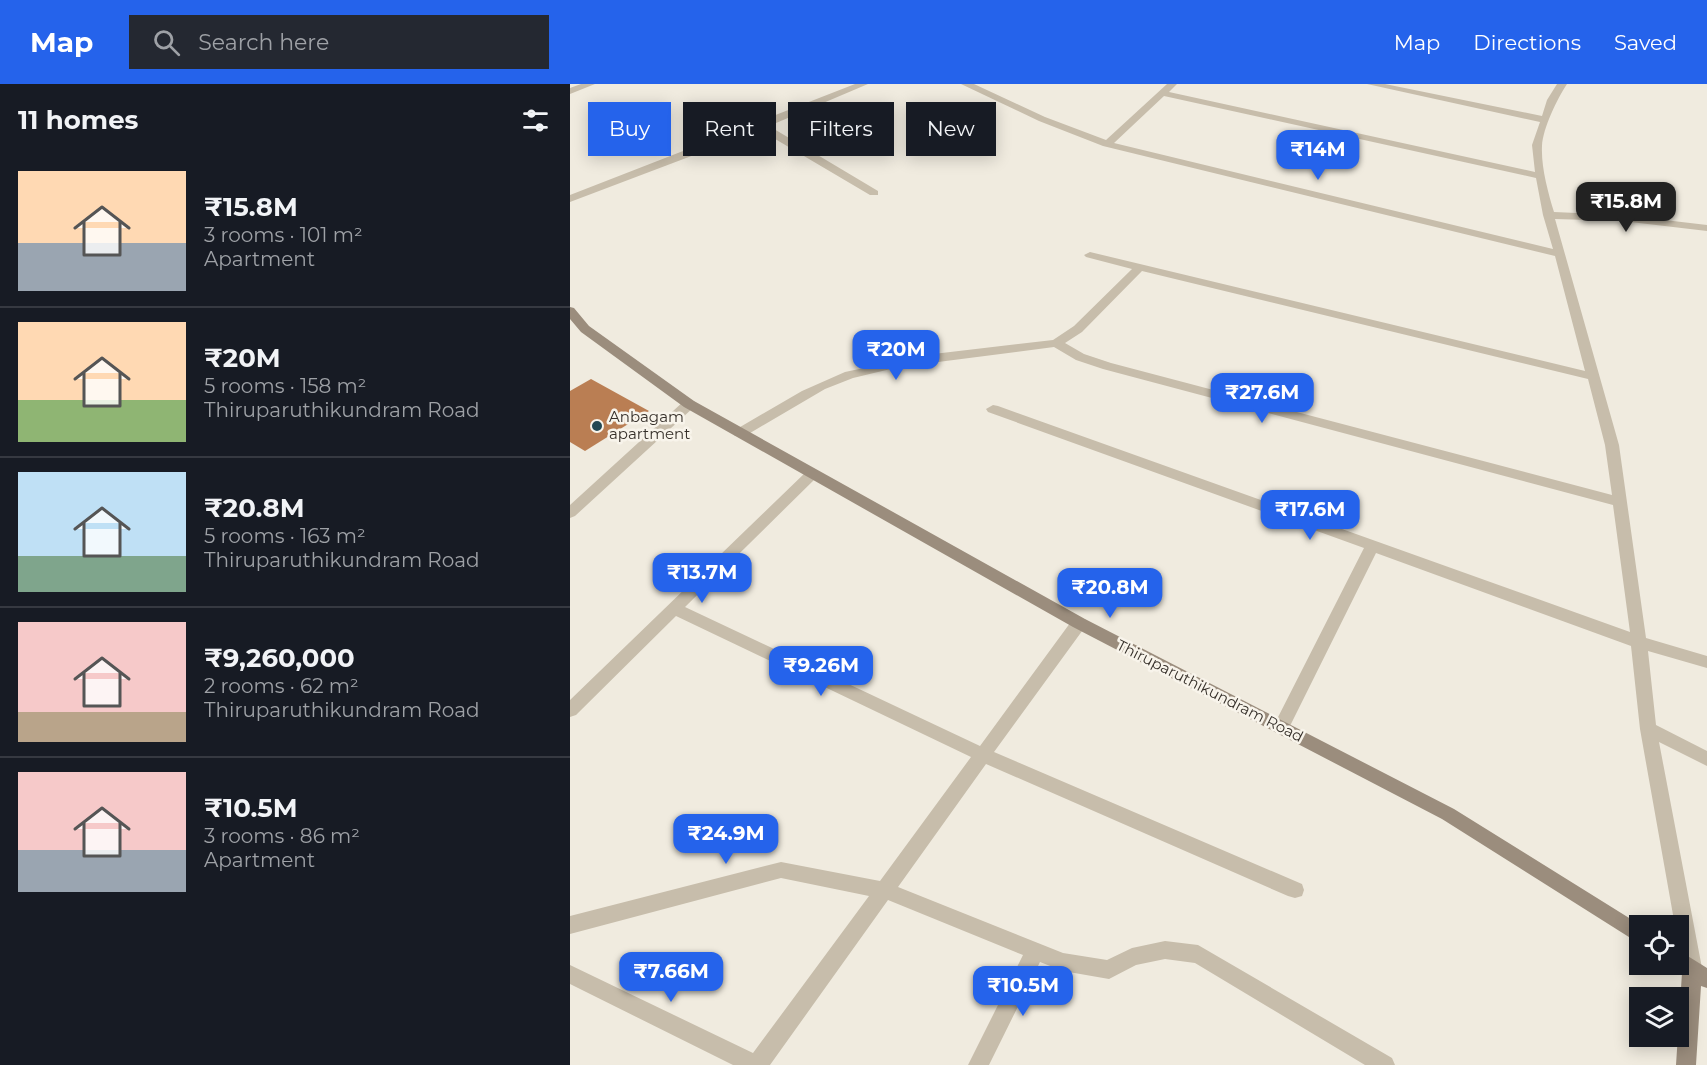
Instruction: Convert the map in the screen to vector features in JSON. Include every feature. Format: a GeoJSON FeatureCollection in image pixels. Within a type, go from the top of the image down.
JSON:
{"type":"FeatureCollection","features":[{"type":"Feature","properties":{"kind":"street"},"geometry":{"type":"LineString","coordinates":[[570,92],[590,84]]}},
{"type":"Feature","properties":{"kind":"street"},"geometry":{"type":"LineString","coordinates":[[776,120],[863,84]]}},
{"type":"Feature","properties":{"kind":"street"},"geometry":{"type":"LineString","coordinates":[[966,84],[1042,119],[1107,144],[1559,254]]}},
{"type":"Feature","properties":{"kind":"street"},"geometry":{"type":"LineString","coordinates":[[1107,144],[1172,84]]}},
{"type":"Feature","properties":{"kind":"street"},"geometry":{"type":"LineString","coordinates":[[1372,84],[1546,120]]}},
{"type":"Feature","properties":{"kind":"street"},"geometry":{"type":"LineString","coordinates":[[1562,84],[1552,100],[1537,145],[1548,215],[1612,445],[1639,642],[1648,729],[1693,969],[1686,1065]]}},
{"type":"Feature","properties":{"kind":"street"},"geometry":{"type":"LineString","coordinates":[[1163,93],[1541,176]]}},
{"type":"Feature","properties":{"kind":"street"},"geometry":{"type":"LineString","coordinates":[[776,135],[874,193]]}},
{"type":"Feature","properties":{"kind":"street"},"geometry":{"type":"LineString","coordinates":[[570,199],[683,156]]}},
{"type":"Feature","properties":{"kind":"street"},"geometry":{"type":"LineString","coordinates":[[1548,215],[1622,218],[1707,228]]}},
{"type":"Feature","properties":{"kind":"street"},"geometry":{"type":"LineString","coordinates":[[1090,255],[1594,377]]}},
{"type":"Feature","properties":{"kind":"street"},"geometry":{"type":"LineString","coordinates":[[740,433],[811,391],[848,375],[908,363],[1056,343],[1078,329],[1139,268]]}},
{"type":"Feature","properties":{"kind":"street","name":"Thiruparuthikundram Road"},"geometry":{"type":"LineString","coordinates":[[570,310],[585,329],[689,404],[1079,623],[1448,814],[1629,928]]}},
{"type":"Feature","properties":{"kind":"street"},"geometry":{"type":"LineString","coordinates":[[1056,343],[1080,357],[1107,366],[1620,502]]}},
{"type":"Feature","properties":{"kind":"street"},"geometry":{"type":"LineString","coordinates":[[570,513],[689,404]]}},
{"type":"Feature","properties":{"kind":"street"},"geometry":{"type":"LineString","coordinates":[[993,410],[1639,642],[1707,662]]}},
{"type":"Feature","properties":{"kind":"street"},"geometry":{"type":"LineString","coordinates":[[570,710],[812,474]]}},
{"type":"Feature","properties":{"kind":"street"},"geometry":{"type":"LineString","coordinates":[[1281,728],[1372,546]]}},
{"type":"Feature","properties":{"kind":"street"},"geometry":{"type":"LineString","coordinates":[[674,608],[983,755],[1295,890]]}},
{"type":"Feature","properties":{"kind":"street"},"geometry":{"type":"LineString","coordinates":[[570,975],[756,1065],[1079,623]]}},
{"type":"Feature","properties":{"kind":"street"},"geometry":{"type":"LineString","coordinates":[[1648,729],[1707,759]]}},
{"type":"Feature","properties":{"kind":"street"},"geometry":{"type":"LineString","coordinates":[[570,925],[781,870],[884,890],[1063,962],[1109,970],[1132,957],[1165,950],[1198,954],[1385,1065]]}},
{"type":"Feature","properties":{"kind":"street"},"geometry":{"type":"LineString","coordinates":[[978,1065],[1035,952]]}},
{"type":"Feature","properties":{"kind":"building","name":"Anbagam apartment"},"geometry":{"type":"Polygon","coordinates":[[[591,379],[649,411],[585,451],[570,442],[570,391],[591,379]]]}},
{"type":"Feature","properties":{"kind":"place","name":"Anbagam apartment"},"geometry":{"type":"Point","coordinates":[597,426]}}]}
